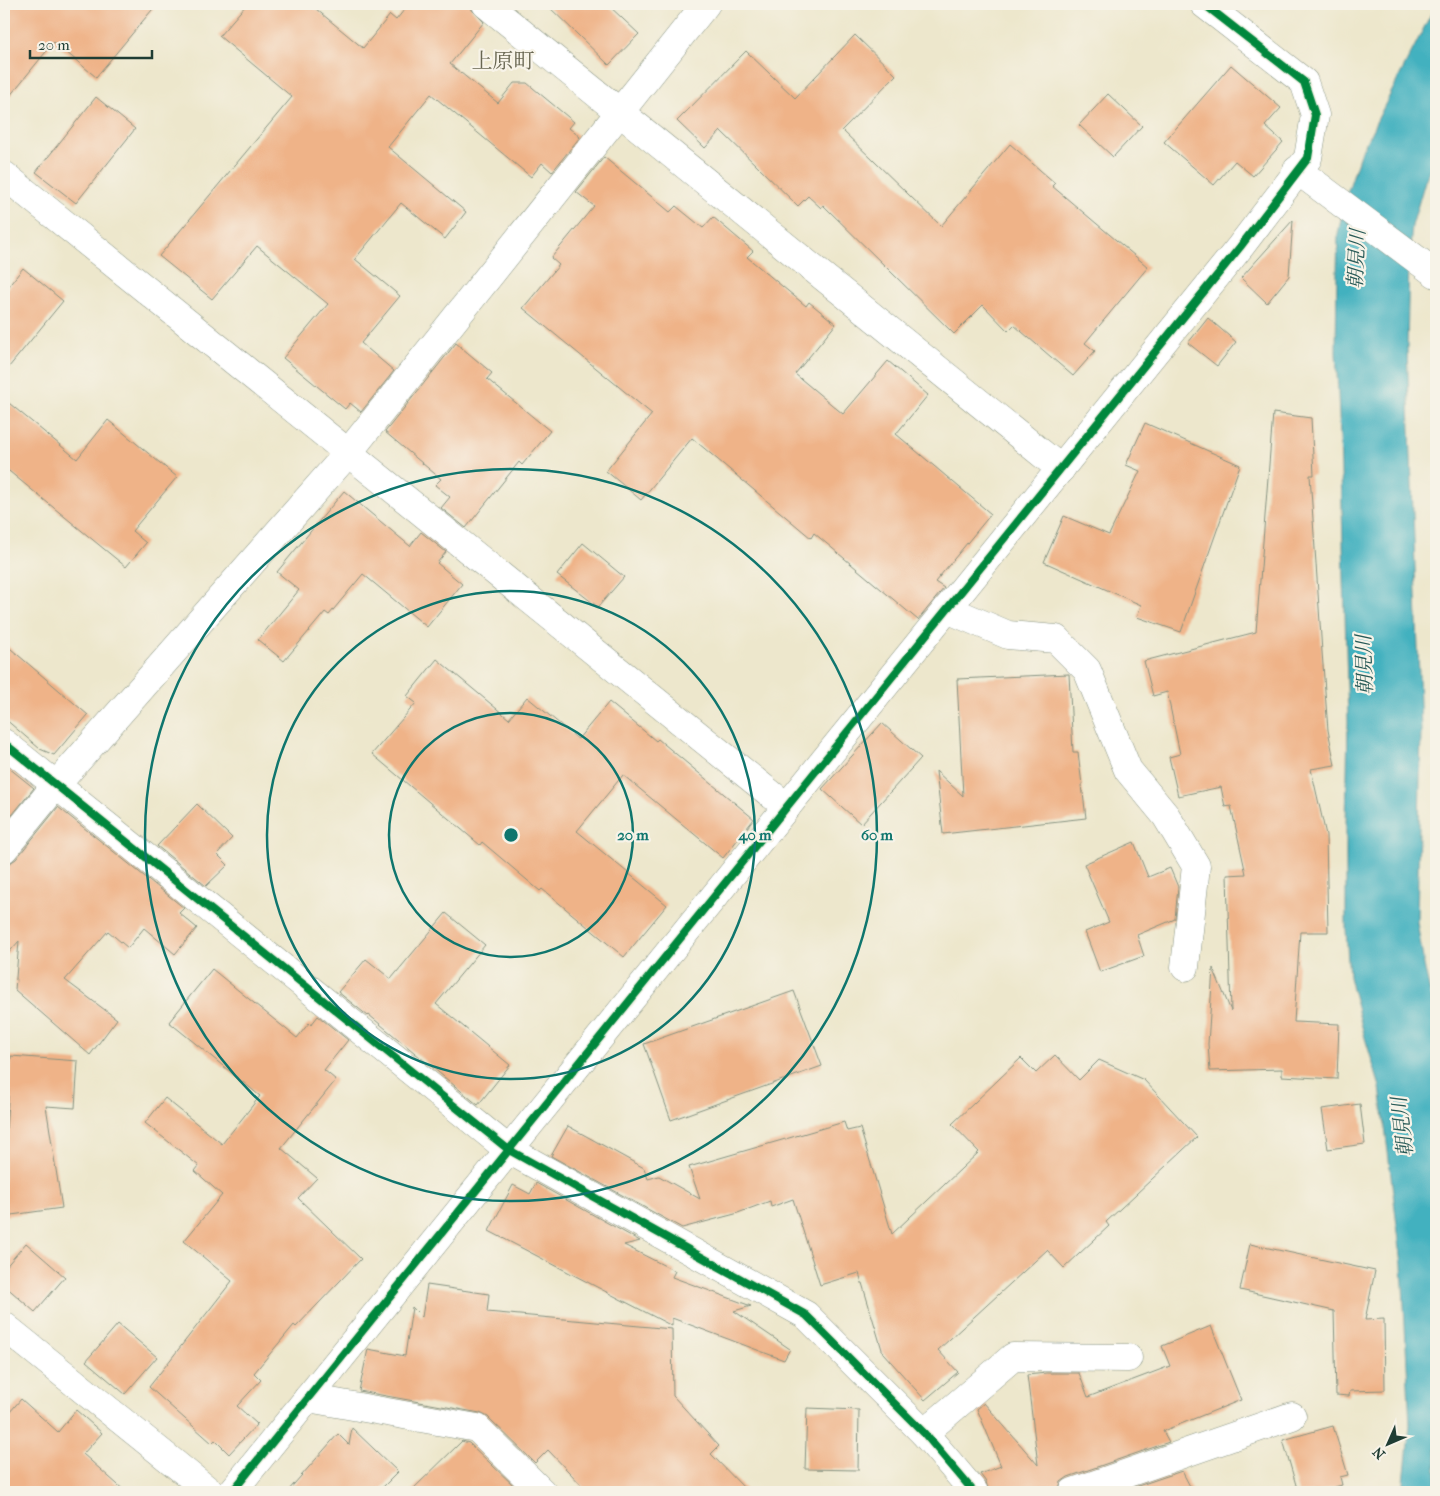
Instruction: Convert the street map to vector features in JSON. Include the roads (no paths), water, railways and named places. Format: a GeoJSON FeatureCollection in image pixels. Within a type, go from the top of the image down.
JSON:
{"type":"FeatureCollection","features":[{"type":"Feature","properties":{"kind":"street"},"geometry":{"type":"LineString","coordinates":[[486,4],[1061,469]]}},
{"type":"Feature","properties":{"kind":"street"},"geometry":{"type":"LineString","coordinates":[[4,849],[56,785],[348,453],[706,4]]}},
{"type":"Feature","properties":{"kind":"street"},"geometry":{"type":"LineString","coordinates":[[232,1492],[1061,469],[1240,247],[1308,158],[1315,115],[1304,82],[1204,4]]}},
{"type":"Feature","properties":{"kind":"street"},"geometry":{"type":"LineString","coordinates":[[1297,170],[1431,270]]}},
{"type":"Feature","properties":{"kind":"street"},"geometry":{"type":"LineString","coordinates":[[4,175],[787,807]]}},
{"type":"Feature","properties":{"kind":"street"},"geometry":{"type":"LineString","coordinates":[[948,609],[1008,635],[1056,639],[1087,670],[1128,770],[1166,816],[1196,866],[1185,967]]}},
{"type":"Feature","properties":{"kind":"street"},"geometry":{"type":"LineString","coordinates":[[4,743],[509,1150],[806,1315],[924,1433],[974,1492]]}},
{"type":"Feature","properties":{"kind":"street"},"geometry":{"type":"LineString","coordinates":[[4,1326],[210,1492]]}},
{"type":"Feature","properties":{"kind":"street"},"geometry":{"type":"LineString","coordinates":[[924,1433],[1013,1356],[1128,1358]]}},
{"type":"Feature","properties":{"kind":"street"},"geometry":{"type":"LineString","coordinates":[[308,1398],[477,1428],[542,1492]]}},
{"type":"Feature","properties":{"kind":"street"},"geometry":{"type":"LineString","coordinates":[[1073,1492],[1292,1416]]}},
{"type":"Feature","properties":{"kind":"water","name":"朝見川"},"geometry":{"type":"Polygon","coordinates":[[[1436,4],[1436,154],[1425,181],[1412,226],[1409,259],[1407,348],[1421,731],[1417,922],[1436,1020],[1436,1492],[1403,1492],[1410,1425],[1402,1265],[1380,1087],[1349,977],[1346,929],[1348,721],[1336,352],[1337,272],[1338,234],[1345,200],[1360,154],[1436,4]]]}},
{"type":"Feature","properties":{"kind":"district","name":"上原町"},"geometry":{"type":"Point","coordinates":[503,61]}}]}
